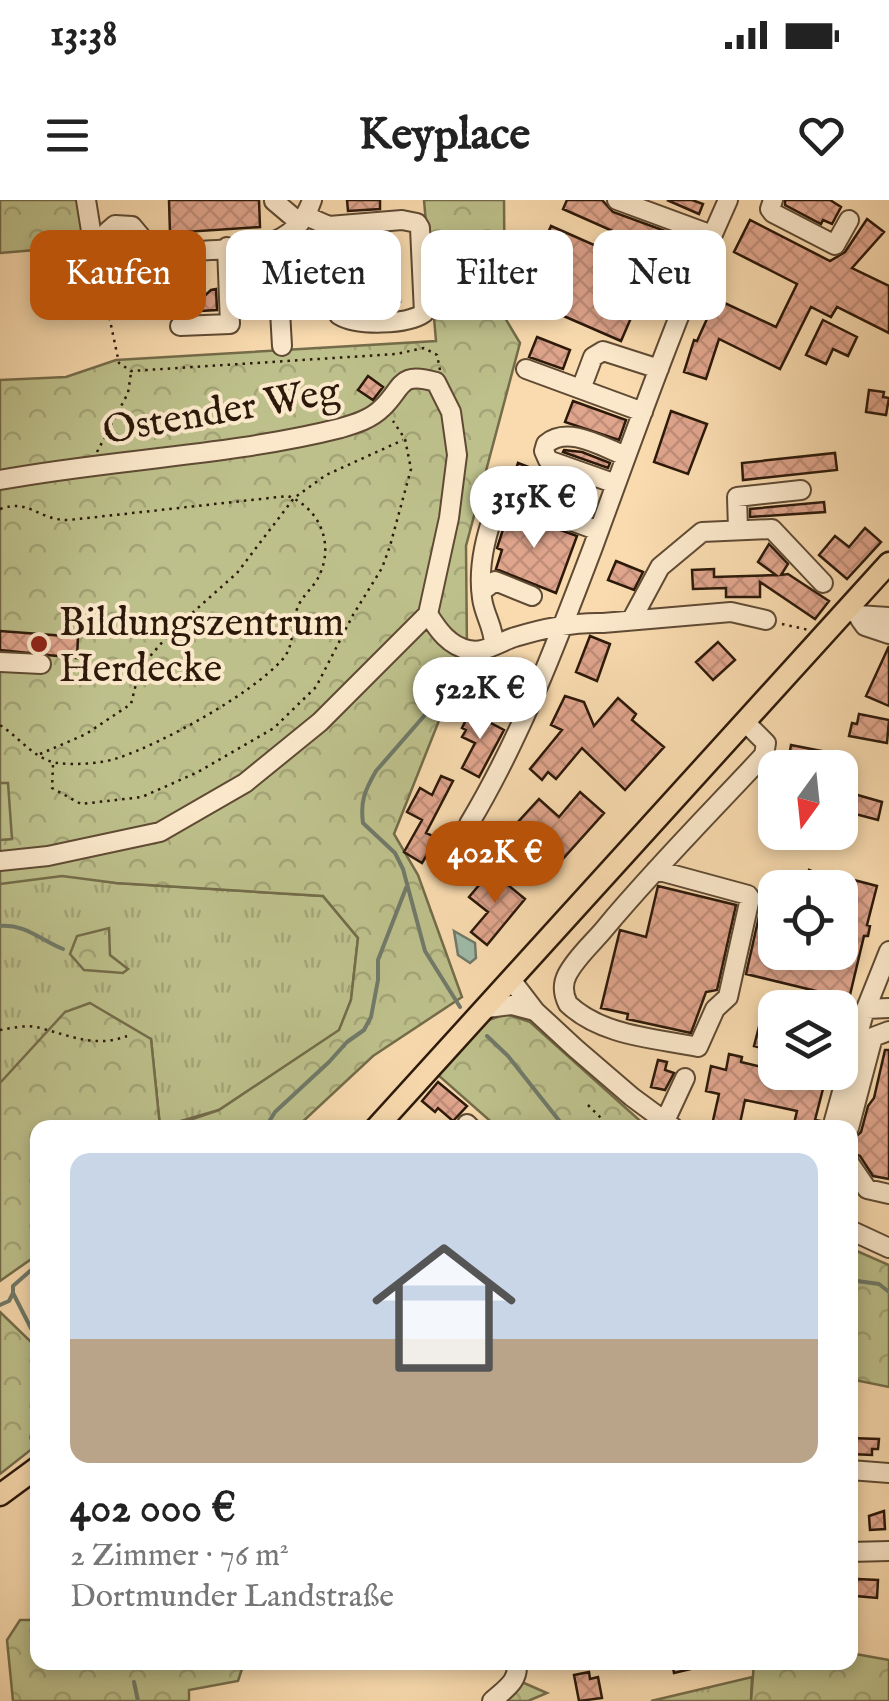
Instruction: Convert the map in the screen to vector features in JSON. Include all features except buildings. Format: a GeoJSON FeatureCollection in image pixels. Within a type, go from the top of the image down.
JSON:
{"type":"FeatureCollection","features":[{"type":"Feature","properties":{"kind":"main road"},"geometry":{"type":"LineString","coordinates":[[383,1120],[825,633],[853,611],[889,563]]}},
{"type":"Feature","properties":{"kind":"main road"},"geometry":{"type":"LineString","coordinates":[[0,1495],[30,1473]]}},
{"type":"Feature","properties":{"kind":"street"},"geometry":{"type":"LineString","coordinates":[[86,200],[96,230]]}},
{"type":"Feature","properties":{"kind":"street"},"geometry":{"type":"LineString","coordinates":[[617,200],[696,230]]}},
{"type":"Feature","properties":{"kind":"street"},"geometry":{"type":"LineString","coordinates":[[715,230],[728,200]]}},
{"type":"Feature","properties":{"kind":"street"},"geometry":{"type":"LineString","coordinates":[[773,200],[773,213],[835,244],[849,220]]}},
{"type":"Feature","properties":{"kind":"street"},"geometry":{"type":"LineString","coordinates":[[274,201],[329,226],[402,220],[417,223],[424,313],[413,320],[349,321],[338,315],[334,240],[329,226]]}},
{"type":"Feature","properties":{"kind":"street"},"geometry":{"type":"LineString","coordinates":[[286,230],[306,213]]}},
{"type":"Feature","properties":{"kind":"street"},"geometry":{"type":"LineString","coordinates":[[109,230],[126,224],[136,230]]}},
{"type":"Feature","properties":{"kind":"street"},"geometry":{"type":"LineString","coordinates":[[180,326],[230,324],[230,320]]}},
{"type":"Feature","properties":{"kind":"street"},"geometry":{"type":"LineString","coordinates":[[281,320],[282,346]]}},
{"type":"Feature","properties":{"kind":"street"},"geometry":{"type":"LineString","coordinates":[[469,824],[495,781],[563,624],[679,320]]}},
{"type":"Feature","properties":{"kind":"street"},"geometry":{"type":"LineString","coordinates":[[581,389],[593,358],[603,351],[659,370]]}},
{"type":"Feature","properties":{"kind":"street"},"geometry":{"type":"LineString","coordinates":[[526,370],[643,412]]}},
{"type":"Feature","properties":{"kind":"street","name":"Ostender Weg"},"geometry":{"type":"LineString","coordinates":[[0,480],[320,432],[364,421],[383,408],[400,382],[411,378],[436,382]]}},
{"type":"Feature","properties":{"kind":"street"},"geometry":{"type":"LineString","coordinates":[[0,862],[160,832],[245,783],[320,722],[428,614],[449,518],[456,455],[451,412],[436,382]]}},
{"type":"Feature","properties":{"kind":"street"},"geometry":{"type":"LineString","coordinates":[[616,484],[548,460],[546,444],[561,435],[575,437],[626,456]]}},
{"type":"Feature","properties":{"kind":"street"},"geometry":{"type":"LineString","coordinates":[[738,528],[737,498],[802,490]]}},
{"type":"Feature","properties":{"kind":"street"},"geometry":{"type":"LineString","coordinates":[[494,645],[494,628],[486,614],[482,591],[487,537],[501,495],[598,531]]}},
{"type":"Feature","properties":{"kind":"street"},"geometry":{"type":"LineString","coordinates":[[632,619],[660,567],[702,532],[772,529],[823,584]]}},
{"type":"Feature","properties":{"kind":"street"},"geometry":{"type":"LineString","coordinates":[[482,591],[495,582],[532,596]]}},
{"type":"Feature","properties":{"kind":"street"},"geometry":{"type":"LineString","coordinates":[[853,611],[889,618]]}},
{"type":"Feature","properties":{"kind":"street"},"geometry":{"type":"LineString","coordinates":[[853,611],[865,626],[889,634]]}},
{"type":"Feature","properties":{"kind":"street"},"geometry":{"type":"LineString","coordinates":[[428,614],[441,634],[467,650],[477,651],[563,624],[731,612],[766,620]]}},
{"type":"Feature","properties":{"kind":"street"},"geometry":{"type":"LineString","coordinates":[[0,662],[40,664]]}},
{"type":"Feature","properties":{"kind":"street"},"geometry":{"type":"LineString","coordinates":[[691,1062],[578,1014],[564,996],[564,984],[570,970],[656,870],[764,756],[766,743],[746,722]]}},
{"type":"Feature","properties":{"kind":"street"},"geometry":{"type":"LineString","coordinates":[[656,870],[750,898],[728,996],[715,1009],[671,1120]]}},
{"type":"Feature","properties":{"kind":"street"},"geometry":{"type":"LineString","coordinates":[[834,1120],[865,1010],[889,950]]}},
{"type":"Feature","properties":{"kind":"street"},"geometry":{"type":"LineString","coordinates":[[532,1006],[529,980],[534,958]]}},
{"type":"Feature","properties":{"kind":"street"},"geometry":{"type":"LineString","coordinates":[[512,980],[532,1006],[632,1097],[664,1120]]}},
{"type":"Feature","properties":{"kind":"street"},"geometry":{"type":"LineString","coordinates":[[487,1008],[532,1006]]}},
{"type":"Feature","properties":{"kind":"street"},"geometry":{"type":"LineString","coordinates":[[865,1010],[889,1008]]}},
{"type":"Feature","properties":{"kind":"street"},"geometry":{"type":"LineString","coordinates":[[865,1010],[889,1018]]}},
{"type":"Feature","properties":{"kind":"street"},"geometry":{"type":"LineString","coordinates":[[852,1120],[873,1038],[889,1031]]}},
{"type":"Feature","properties":{"kind":"street"},"geometry":{"type":"LineString","coordinates":[[858,1175],[868,1189],[889,1194]]}},
{"type":"Feature","properties":{"kind":"street"},"geometry":{"type":"LineString","coordinates":[[858,1234],[889,1248]]}},
{"type":"Feature","properties":{"kind":"street"},"geometry":{"type":"LineString","coordinates":[[858,1471],[889,1473]]}},
{"type":"Feature","properties":{"kind":"street"},"geometry":{"type":"LineString","coordinates":[[858,1552],[889,1551]]}},
{"type":"Feature","properties":{"kind":"street"},"geometry":{"type":"LineString","coordinates":[[492,1701],[515,1678],[517,1670]]}},
{"type":"Feature","properties":{"kind":"path"},"geometry":{"type":"LineString","coordinates":[[112,320],[118,363],[131,371],[396,354],[424,348],[440,359],[436,382]]}},
{"type":"Feature","properties":{"kind":"path"},"geometry":{"type":"LineString","coordinates":[[88,467],[128,392],[131,371]]}},
{"type":"Feature","properties":{"kind":"path"},"geometry":{"type":"LineString","coordinates":[[53,762],[52,788],[82,804],[142,797],[198,772],[274,728],[316,687],[352,615],[382,568],[411,468],[405,439],[383,408]]}},
{"type":"Feature","properties":{"kind":"path"},"geometry":{"type":"LineString","coordinates":[[36,755],[86,734],[131,704],[140,668],[172,632],[237,573],[294,498],[326,475],[405,439]]}},
{"type":"Feature","properties":{"kind":"path"},"geometry":{"type":"LineString","coordinates":[[0,509],[15,504],[26,506],[44,517],[59,520],[288,496],[314,516],[325,532],[327,550],[318,580],[298,604],[290,647],[284,658],[222,706],[117,758],[82,764],[53,762],[36,755],[0,725]]}},
{"type":"Feature","properties":{"kind":"path"},"geometry":{"type":"LineString","coordinates":[[766,620],[825,633]]}},
{"type":"Feature","properties":{"kind":"path"},"geometry":{"type":"LineString","coordinates":[[0,1030],[38,1027],[87,1042],[127,1036]]}},
{"type":"Feature","properties":{"kind":"path"},"geometry":{"type":"LineString","coordinates":[[588,1105],[603,1120]]}},
{"type":"Feature","properties":{"kind":"green space"},"geometry":{"type":"Polygon","coordinates":[[[0,200],[88,200],[93,230],[30,230],[30,250],[0,253],[0,200]]]}},
{"type":"Feature","properties":{"kind":"green space"},"geometry":{"type":"Polygon","coordinates":[[[424,200],[504,200],[504,230],[427,230],[424,200]]]}},
{"type":"Feature","properties":{"kind":"green space"},"geometry":{"type":"Polygon","coordinates":[[[434,320],[506,320],[520,343],[466,546],[467,650],[394,834],[418,875],[462,997],[373,1056],[304,1120],[190,1120],[219,1110],[339,1030],[351,1000],[358,938],[323,896],[62,876],[0,884],[0,380],[66,377],[116,360],[436,341],[434,320]]]}},
{"type":"Feature","properties":{"kind":"green space"},"geometry":{"type":"Polygon","coordinates":[[[0,783],[8,783],[12,839],[0,840],[0,783]]]}},
{"type":"Feature","properties":{"kind":"green space"},"geometry":{"type":"Polygon","coordinates":[[[0,864],[116,883],[323,896],[358,938],[351,1000],[339,1031],[219,1110],[184,1120],[159,1120],[151,1039],[0,1083],[0,864]]]}},
{"type":"Feature","properties":{"kind":"green space"},"geometry":{"type":"Polygon","coordinates":[[[109,928],[110,955],[128,969],[123,973],[84,970],[70,954],[77,936],[109,928]]]}},
{"type":"Feature","properties":{"kind":"green space"},"geometry":{"type":"Polygon","coordinates":[[[90,1003],[151,1039],[159,1120],[30,1120],[30,1260],[0,1281],[0,1083],[65,1012],[90,1003]]]}},
{"type":"Feature","properties":{"kind":"green space"},"geometry":{"type":"Polygon","coordinates":[[[506,1014],[530,1022],[639,1120],[489,1120],[438,1075],[486,1021],[506,1014]]]}},
{"type":"Feature","properties":{"kind":"green space"},"geometry":{"type":"Polygon","coordinates":[[[858,1251],[889,1265],[889,1387],[858,1381],[858,1251]]]}},
{"type":"Feature","properties":{"kind":"green space"},"geometry":{"type":"Polygon","coordinates":[[[0,1312],[30,1341],[30,1450],[0,1474],[0,1312]]]}},
{"type":"Feature","properties":{"kind":"green space"},"geometry":{"type":"Polygon","coordinates":[[[20,1620],[30,1620],[30,1670],[242,1670],[238,1681],[189,1690],[189,1701],[13,1701],[7,1640],[20,1620]]]}},
{"type":"Feature","properties":{"kind":"green space"},"geometry":{"type":"Polygon","coordinates":[[[858,1654],[889,1660],[889,1701],[751,1701],[753,1670],[858,1670],[858,1654]]]}},
{"type":"Feature","properties":{"kind":"green space"},"geometry":{"type":"Polygon","coordinates":[[[752,1677],[751,1701],[651,1701],[752,1677]]]}},
{"type":"Feature","properties":{"kind":"green space"},"geometry":{"type":"Polygon","coordinates":[[[524,1683],[547,1693],[528,1701],[490,1701],[506,1687],[524,1683]]]}},
{"type":"Feature","properties":{"kind":"shaded area"},"geometry":{"type":"Polygon","coordinates":[[[454,931],[475,943],[476,958],[470,963],[458,955],[454,931]]]}},
{"type":"Feature","properties":{"kind":"waterway"},"geometry":{"type":"LineString","coordinates":[[460,1007],[425,951],[403,869],[395,853],[363,823],[362,808],[376,771],[472,661]]}},
{"type":"Feature","properties":{"kind":"waterway"},"geometry":{"type":"LineString","coordinates":[[270,1120],[347,1042],[364,1030],[371,1017],[378,960],[406,888]]}},
{"type":"Feature","properties":{"kind":"waterway"},"geometry":{"type":"LineString","coordinates":[[0,926],[25,930],[63,949]]}},
{"type":"Feature","properties":{"kind":"waterway"},"geometry":{"type":"LineString","coordinates":[[487,1036],[559,1120]]}},
{"type":"Feature","properties":{"kind":"waterway"},"geometry":{"type":"LineString","coordinates":[[30,1271],[13,1286],[30,1326]]}},
{"type":"Feature","properties":{"kind":"waterway"},"geometry":{"type":"LineString","coordinates":[[858,1281],[879,1284],[889,1292]]}},
{"type":"Feature","properties":{"kind":"waterway"},"geometry":{"type":"LineString","coordinates":[[0,1305],[9,1301],[13,1293]]}},
{"type":"Feature","properties":{"kind":"waterway"},"geometry":{"type":"LineString","coordinates":[[134,1682],[138,1701]]}},
{"type":"Feature","properties":{"kind":"place","name":"Bildungszentrum Herdecke"},"geometry":{"type":"Point","coordinates":[39,644]}}]}
